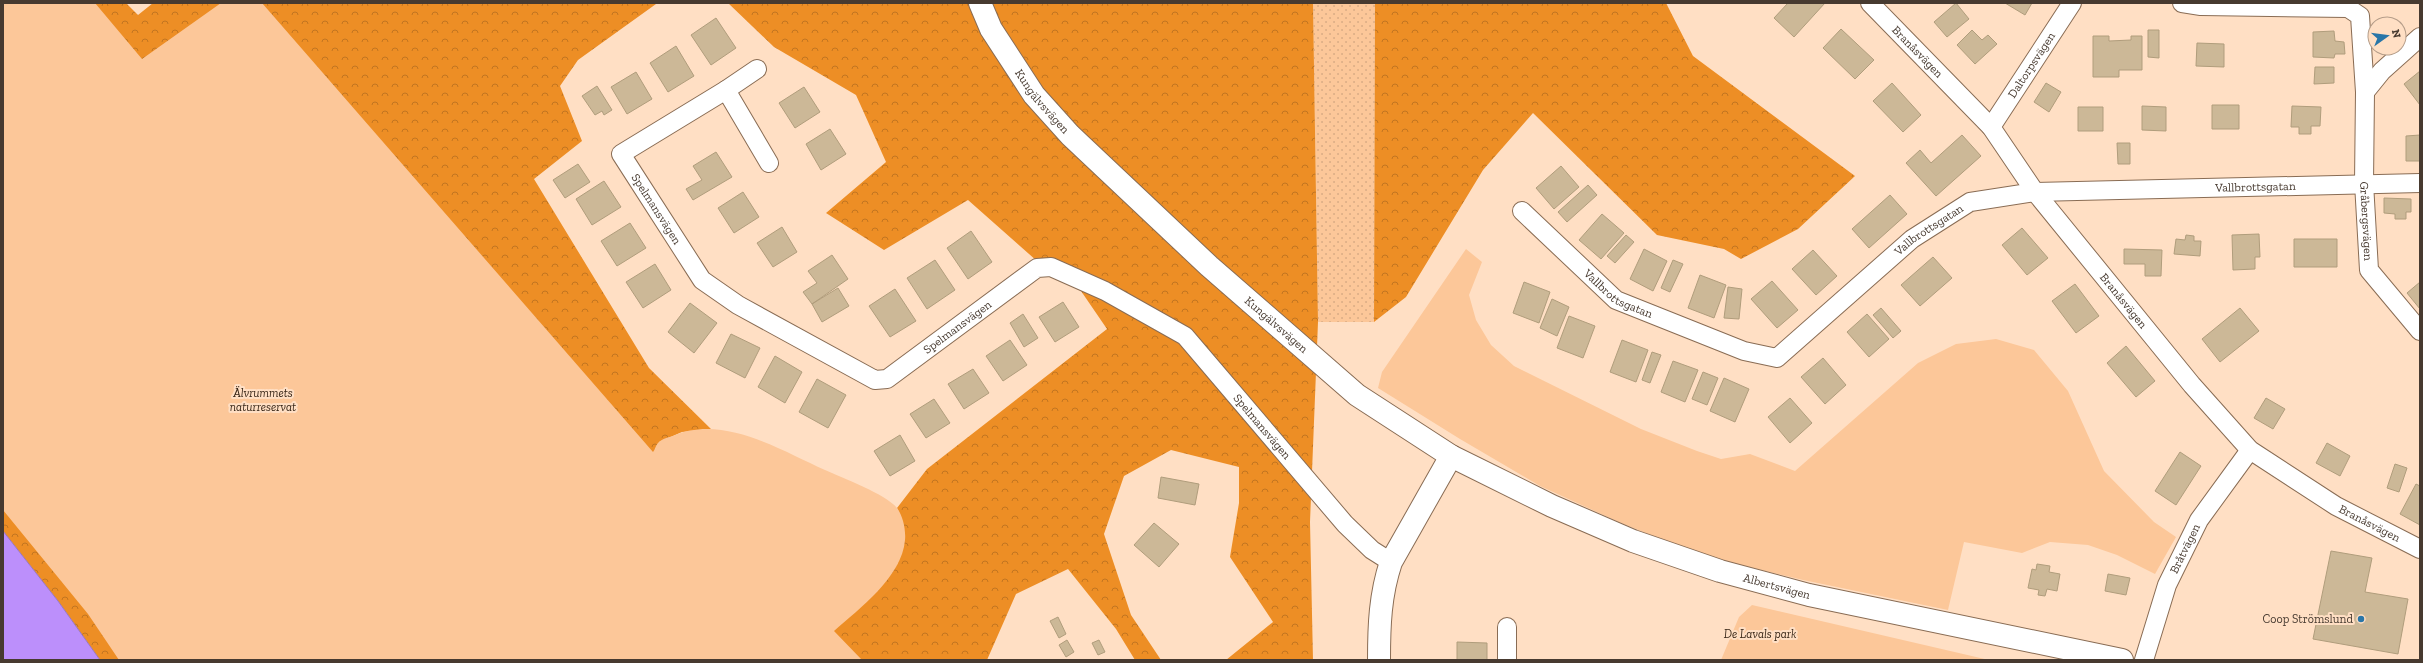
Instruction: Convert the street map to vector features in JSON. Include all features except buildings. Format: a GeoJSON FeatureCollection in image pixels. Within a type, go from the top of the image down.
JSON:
{"type":"FeatureCollection","features":[{"type":"Feature","properties":{"kind":"street","name":"Kungälvsvägen"},"geometry":{"type":"LineString","coordinates":[[980,3],[991,29],[1034,95],[1070,135],[1209,266],[1357,395],[1451,456]]}},
{"type":"Feature","properties":{"kind":"street","name":"Branåsvägen"},"geometry":{"type":"LineString","coordinates":[[1870,3],[1991,127],[2035,192],[2192,385],[2250,450],[2336,506],[2420,549]]}},
{"type":"Feature","properties":{"kind":"street","name":"Daltorpsvägen"},"geometry":{"type":"LineString","coordinates":[[1991,127],[2072,3]]}},
{"type":"Feature","properties":{"kind":"street"},"geometry":{"type":"LineString","coordinates":[[2182,3],[2201,6],[2348,8],[2360,16],[2365,92]]}},
{"type":"Feature","properties":{"kind":"street"},"geometry":{"type":"LineString","coordinates":[[2365,92],[2382,71],[2420,37]]}},
{"type":"Feature","properties":{"kind":"street","name":"Spelmansvägen"},"geometry":{"type":"LineString","coordinates":[[757,69],[726,90],[621,154],[702,280],[738,305],[875,380],[887,379],[1037,268],[1052,267],[1105,291],[1185,336],[1345,524],[1372,550],[1391,562]]}},
{"type":"Feature","properties":{"kind":"street"},"geometry":{"type":"LineString","coordinates":[[726,90],[769,163]]}},
{"type":"Feature","properties":{"kind":"street","name":"Gråbergsvägen"},"geometry":{"type":"LineString","coordinates":[[2365,92],[2364,183],[2369,270],[2420,331]]}},
{"type":"Feature","properties":{"kind":"street","name":"Vallbrottsgatan"},"geometry":{"type":"LineString","coordinates":[[1522,211],[1616,300],[1744,351],[1777,358],[1912,239],[1970,202],[2035,192],[2364,183],[2420,183]]}},
{"type":"Feature","properties":{"kind":"street","name":"Bråtvägen"},"geometry":{"type":"LineString","coordinates":[[2144,660],[2167,585],[2199,520],[2250,450]]}},
{"type":"Feature","properties":{"kind":"street"},"geometry":{"type":"LineString","coordinates":[[1379,660],[1379,615],[1385,580],[1391,562],[1451,456]]}},
{"type":"Feature","properties":{"kind":"street","name":"Albertsvägen"},"geometry":{"type":"LineString","coordinates":[[1451,456],[1552,506],[1633,541],[1720,571],[1809,595],[2122,660]]}},
{"type":"Feature","properties":{"kind":"street"},"geometry":{"type":"LineString","coordinates":[[1507,627],[1507,660]]}},
{"type":"Feature","properties":{"kind":"green space"},"geometry":{"type":"Polygon","coordinates":[[[3,3],[126,3],[138,15],[153,3],[667,3],[656,4],[578,60],[560,86],[582,141],[534,179],[649,368],[711,429],[682,432],[659,442],[897,565],[902,549],[904,530],[897,508],[927,469],[1107,329],[1081,291],[1055,277],[968,200],[884,250],[826,213],[886,162],[856,95],[774,47],[728,3],[1313,3],[1318,322],[1310,522],[1313,660],[1226,660],[1273,622],[1230,557],[1239,503],[1239,467],[1171,450],[1124,476],[1104,534],[1131,615],[1161,660],[1135,660],[1116,629],[1068,569],[1016,594],[987,660],[100,660],[58,601],[3,531],[3,3]]]}},
{"type":"Feature","properties":{"kind":"green space","name":"Älvrummets naturreservat"},"geometry":{"type":"Polygon","coordinates":[[[3,3],[95,3],[142,59],[221,3],[262,3],[653,452],[658,443],[662,440],[692,430],[712,429],[731,432],[751,437],[863,487],[884,497],[897,508],[902,519],[905,540],[902,554],[896,567],[878,591],[834,631],[862,660],[119,660],[88,614],[3,510],[3,3]]]}},
{"type":"Feature","properties":{"kind":"green space"},"geometry":{"type":"Polygon","coordinates":[[[1313,3],[1375,3],[1374,322],[1318,322],[1313,3]]]}},
{"type":"Feature","properties":{"kind":"green space"},"geometry":{"type":"Polygon","coordinates":[[[1375,3],[1666,3],[1693,56],[1855,176],[1798,229],[1741,259],[1724,249],[1657,235],[1533,113],[1483,170],[1406,297],[1374,322],[1375,3]]]}},
{"type":"Feature","properties":{"kind":"green space"},"geometry":{"type":"Polygon","coordinates":[[[1466,249],[1482,262],[1469,295],[1476,320],[1491,345],[1514,366],[1641,429],[1721,459],[1750,454],[1795,471],[1918,363],[1956,344],[1996,339],[2034,350],[2068,391],[2104,471],[2154,522],[2176,537],[2155,574],[2117,555],[2088,545],[2050,542],[2022,553],[1964,542],[1948,610],[1803,580],[1703,556],[1621,523],[1540,486],[1378,388],[1382,372],[1466,249]]]}},
{"type":"Feature","properties":{"kind":"green space","name":"De Lavals park"},"geometry":{"type":"Polygon","coordinates":[[[1752,605],[1989,660],[1721,660],[1739,617],[1752,605]]]}},
{"type":"Feature","properties":{"kind":"shaded area"},"geometry":{"type":"Polygon","coordinates":[[[3,531],[58,601],[100,660],[3,660],[3,531]]]}},
{"type":"Feature","properties":{"kind":"place","name":"Coop Strömslund"},"geometry":{"type":"Point","coordinates":[2361,619]}}]}
